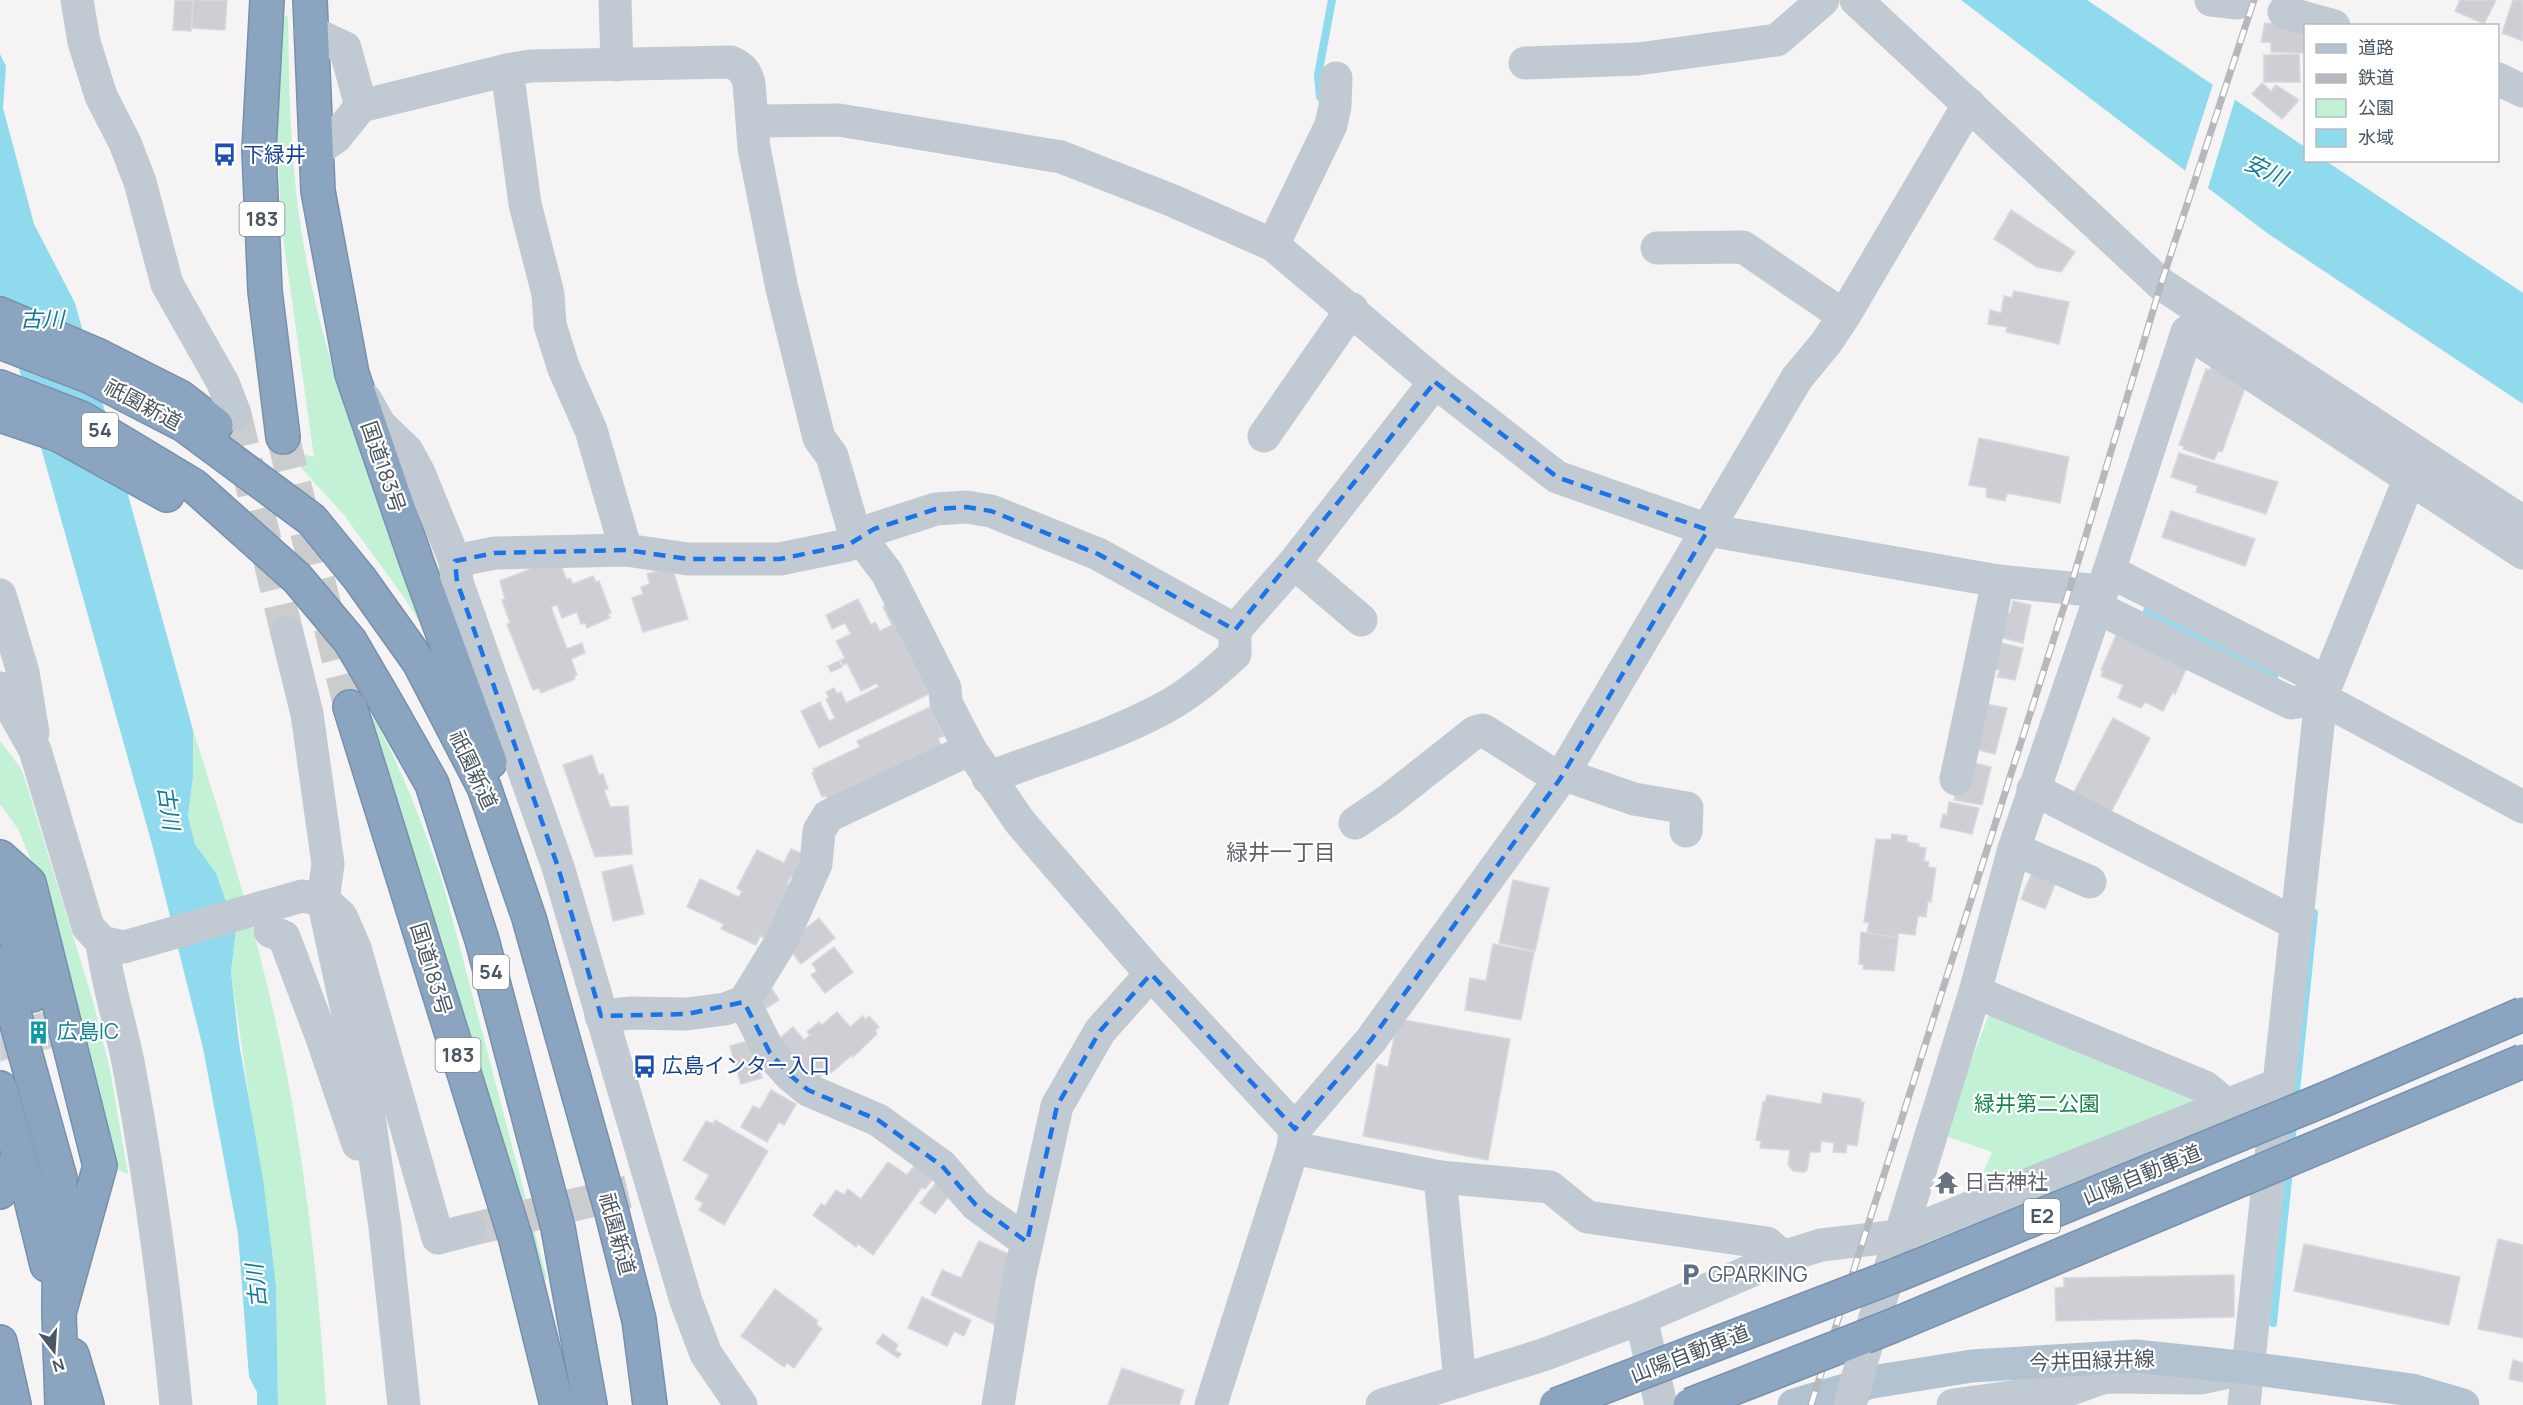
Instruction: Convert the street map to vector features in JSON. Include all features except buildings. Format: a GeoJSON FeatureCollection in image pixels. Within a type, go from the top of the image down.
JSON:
{"type":"FeatureCollection","features":[{"type":"Feature","properties":{"kind":"highway","name":"183"},"geometry":{"type":"LineString","coordinates":[[267,0],[259,150],[265,291],[283,437]]}},
{"type":"Feature","properties":{"kind":"highway","name":"国道183号"},"geometry":{"type":"LineString","coordinates":[[310,0],[318,191],[352,374],[417,563],[488,756],[530,918]]}},
{"type":"Feature","properties":{"kind":"highway"},"geometry":{"type":"LineString","coordinates":[[0,314],[97,355],[182,411]]}},
{"type":"Feature","properties":{"kind":"highway","name":"祇園新道"},"geometry":{"type":"LineString","coordinates":[[0,342],[182,411],[312,520],[360,579],[419,662],[484,787],[530,918],[612,1213],[639,1320],[650,1405]]}},
{"type":"Feature","properties":{"kind":"highway","name":"祇園新道"},"geometry":{"type":"LineString","coordinates":[[0,387],[81,418],[196,499],[297,578],[350,641],[432,784],[482,940],[558,1228],[590,1405]]}},
{"type":"Feature","properties":{"kind":"highway"},"geometry":{"type":"LineString","coordinates":[[0,415],[59,435],[196,499]]}},
{"type":"Feature","properties":{"kind":"highway","name":"国道183号"},"geometry":{"type":"LineString","coordinates":[[350,707],[516,1240],[557,1405]]}},
{"type":"Feature","properties":{"kind":"highway"},"geometry":{"type":"LineString","coordinates":[[0,857],[29,883],[100,1166],[59,1313]]}},
{"type":"Feature","properties":{"kind":"highway"},"geometry":{"type":"LineString","coordinates":[[0,879],[80,1173],[59,1313]]}},
{"type":"Feature","properties":{"kind":"highway"},"geometry":{"type":"LineString","coordinates":[[0,963],[60,1178],[59,1313],[62,1405]]}},
{"type":"Feature","properties":{"kind":"highway","name":"山陽自動車道"},"geometry":{"type":"LineString","coordinates":[[1556,1405],[1899,1274],[2328,1098],[2523,1014]]}},
{"type":"Feature","properties":{"kind":"highway"},"geometry":{"type":"LineString","coordinates":[[0,1020],[43,1182],[59,1313]]}},
{"type":"Feature","properties":{"kind":"highway","name":"山陽自動車道"},"geometry":{"type":"LineString","coordinates":[[1690,1405],[1903,1321],[2523,1061]]}},
{"type":"Feature","properties":{"kind":"highway"},"geometry":{"type":"LineString","coordinates":[[0,1088],[28,1187],[59,1313],[87,1405]]}},
{"type":"Feature","properties":{"kind":"highway"},"geometry":{"type":"LineString","coordinates":[[0,1172],[2,1179],[0,1192]]}},
{"type":"Feature","properties":{"kind":"highway"},"geometry":{"type":"LineString","coordinates":[[0,1342],[14,1405]]}},
{"type":"Feature","properties":{"kind":"main road","name":"今井田緑井線"},"geometry":{"type":"LineString","coordinates":[[1794,1405],[1872,1382],[1972,1366],[2136,1356],[2249,1368],[2412,1390],[2463,1405]]}},
{"type":"Feature","properties":{"kind":"street"},"geometry":{"type":"LineString","coordinates":[[77,0],[84,42],[101,96],[125,143],[140,182],[167,284],[223,383],[235,414]]}},
{"type":"Feature","properties":{"kind":"street"},"geometry":{"type":"LineString","coordinates":[[615,0],[617,65]]}},
{"type":"Feature","properties":{"kind":"street"},"geometry":{"type":"LineString","coordinates":[[1525,63],[1638,59],[1778,40],[1823,0]]}},
{"type":"Feature","properties":{"kind":"street"},"geometry":{"type":"LineString","coordinates":[[1856,0],[2161,284],[2523,522]]}},
{"type":"Feature","properties":{"kind":"street"},"geometry":{"type":"LineString","coordinates":[[2284,12],[2327,24]]}},
{"type":"Feature","properties":{"kind":"street"},"geometry":{"type":"LineString","coordinates":[[311,32],[345,48],[361,106]]}},
{"type":"Feature","properties":{"kind":"street"},"geometry":{"type":"LineString","coordinates":[[316,151],[336,137],[361,106],[507,70],[530,66],[731,62],[739,66],[747,74],[754,148],[782,289],[819,438],[832,456],[853,528],[887,573],[900,596],[945,688],[946,703],[970,749],[1020,822],[1294,1138],[1440,1178],[1550,1187],[1587,1217],[1767,1243],[1783,1257]]}},
{"type":"Feature","properties":{"kind":"street"},"geometry":{"type":"LineString","coordinates":[[507,70],[525,204],[548,294],[550,324],[564,369],[591,430],[626,550]]}},
{"type":"Feature","properties":{"kind":"street"},"geometry":{"type":"LineString","coordinates":[[1274,245],[1331,124],[1335,106],[1336,78]]}},
{"type":"Feature","properties":{"kind":"street"},"geometry":{"type":"LineString","coordinates":[[1211,1405],[1294,1138],[1371,1040],[1561,776],[1797,378],[1826,343],[1844,316],[1969,104]]}},
{"type":"Feature","properties":{"kind":"street"},"geometry":{"type":"LineString","coordinates":[[753,121],[838,120],[1061,157],[1171,200],[1274,245],[1352,309],[1435,382],[1557,477],[1708,531],[1998,581],[2102,590],[2291,704],[2321,698],[2523,807]]}},
{"type":"Feature","properties":{"kind":"street"},"geometry":{"type":"LineString","coordinates":[[1658,248],[1743,247],[1844,316]]}},
{"type":"Feature","properties":{"kind":"street"},"geometry":{"type":"LineString","coordinates":[[1264,436],[1352,309]]}},
{"type":"Feature","properties":{"kind":"street"},"geometry":{"type":"LineString","coordinates":[[1850,1405],[1899,1236],[1975,992],[2014,849],[2187,332],[2523,553]]}},
{"type":"Feature","properties":{"kind":"street"},"geometry":{"type":"LineString","coordinates":[[352,374],[380,425],[407,451],[419,473],[455,561],[457,582],[558,867],[601,1016],[640,1190],[706,1354],[741,1405]]}},
{"type":"Feature","properties":{"kind":"street"},"geometry":{"type":"LineString","coordinates":[[988,777],[1163,709],[1202,683],[1236,654],[1235,630],[1293,563],[1435,382]]}},
{"type":"Feature","properties":{"kind":"street"},"geometry":{"type":"LineString","coordinates":[[2244,1405],[2277,1085],[2321,698],[2409,480]]}},
{"type":"Feature","properties":{"kind":"street"},"geometry":{"type":"LineString","coordinates":[[455,561],[495,552],[626,550],[688,559],[780,559],[848,545],[874,530],[936,509],[966,507],[991,511],[1098,554],[1235,630]]}},
{"type":"Feature","properties":{"kind":"street"},"geometry":{"type":"LineString","coordinates":[[1293,563],[1361,620]]}},
{"type":"Feature","properties":{"kind":"street"},"geometry":{"type":"LineString","coordinates":[[1956,779],[1998,581]]}},
{"type":"Feature","properties":{"kind":"street"},"geometry":{"type":"LineString","coordinates":[[0,595],[23,672],[35,750],[88,927],[113,945],[313,898],[341,916],[355,948],[438,1238],[469,1230]]}},
{"type":"Feature","properties":{"kind":"street"},"geometry":{"type":"LineString","coordinates":[[287,633],[307,714],[328,864],[313,898],[367,1102],[386,1227],[404,1405]]}},
{"type":"Feature","properties":{"kind":"street"},"geometry":{"type":"LineString","coordinates":[[0,688],[35,750]]}},
{"type":"Feature","properties":{"kind":"street"},"geometry":{"type":"LineString","coordinates":[[1355,823],[1389,800],[1475,732],[1483,730],[1561,776],[1634,799],[1687,808],[1686,831]]}},
{"type":"Feature","properties":{"kind":"street"},"geometry":{"type":"LineString","coordinates":[[601,1016],[632,1013],[687,1014],[725,1009],[744,1002],[782,940],[816,864],[819,831],[828,816],[970,749]]}},
{"type":"Feature","properties":{"kind":"street"},"geometry":{"type":"LineString","coordinates":[[2033,789],[2295,923]]}},
{"type":"Feature","properties":{"kind":"street"},"geometry":{"type":"LineString","coordinates":[[2014,849],[2090,882]]}},
{"type":"Feature","properties":{"kind":"street"},"geometry":{"type":"LineString","coordinates":[[270,931],[284,937],[322,1038],[363,1161],[376,1166]]}},
{"type":"Feature","properties":{"kind":"street"},"geometry":{"type":"LineString","coordinates":[[113,945],[106,976],[129,1065],[163,1272],[176,1405]]}},
{"type":"Feature","properties":{"kind":"street"},"geometry":{"type":"LineString","coordinates":[[998,1405],[1027,1242],[1057,1106],[1100,1031],[1151,974]]}},
{"type":"Feature","properties":{"kind":"street"},"geometry":{"type":"LineString","coordinates":[[1975,992],[2205,1087],[2227,1105]]}},
{"type":"Feature","properties":{"kind":"street"},"geometry":{"type":"LineString","coordinates":[[744,1002],[770,1053],[791,1076],[808,1090],[878,1120],[942,1166],[976,1205],[1027,1242]]}},
{"type":"Feature","properties":{"kind":"street"},"geometry":{"type":"LineString","coordinates":[[1383,1405],[1543,1355],[1641,1318],[1783,1257],[1821,1245],[1899,1236],[2277,1085]]}},
{"type":"Feature","properties":{"kind":"street"},"geometry":{"type":"LineString","coordinates":[[1440,1178],[1460,1381]]}},
{"type":"Feature","properties":{"kind":"street"},"geometry":{"type":"LineString","coordinates":[[1641,1318],[1661,1405]]}},
{"type":"Feature","properties":{"kind":"street"},"geometry":{"type":"LineString","coordinates":[[1953,1405],[2071,1389],[2105,1377],[2200,1378],[2249,1368]]}},
{"type":"Feature","properties":{"kind":"highlighted area"},"geometry":{"type":"Polygon","coordinates":[[[1435,382],[1557,477],[1708,530],[1560,779],[1371,1040],[1295,1129],[1151,974],[1100,1031],[1057,1106],[1027,1242],[976,1205],[942,1166],[878,1120],[808,1090],[791,1076],[770,1053],[744,1002],[687,1014],[601,1016],[558,867],[457,582],[455,561],[495,553],[626,550],[688,559],[780,559],[848,545],[874,529],[936,509],[966,507],[991,511],[1098,554],[1235,630],[1435,382]]]}},
{"type":"Feature","properties":{"kind":"green space"},"geometry":{"type":"Polygon","coordinates":[[[288,16],[294,165],[299,215],[320,323],[352,429],[431,636],[429,637],[403,596],[344,515],[283,448],[314,457],[281,223],[276,102],[278,17],[288,16]]]}},
{"type":"Feature","properties":{"kind":"green space"},"geometry":{"type":"Polygon","coordinates":[[[372,714],[412,799],[444,887],[547,1279],[541,1281],[381,757],[372,714]]]}},
{"type":"Feature","properties":{"kind":"green space"},"geometry":{"type":"Polygon","coordinates":[[[193,730],[254,933],[279,1035],[312,1238],[326,1405],[278,1405],[276,1285],[231,972],[236,930],[216,873],[195,844],[188,816],[193,777],[193,730]]]}},
{"type":"Feature","properties":{"kind":"green space"},"geometry":{"type":"Polygon","coordinates":[[[0,741],[22,770],[93,1001],[110,1070],[128,1174],[116,1169],[88,1056],[35,870],[18,829],[0,804],[0,741]]]}},
{"type":"Feature","properties":{"kind":"green space","name":"緑井第二公園"},"geometry":{"type":"Polygon","coordinates":[[[1989,1014],[2194,1093],[2208,1108],[1971,1201],[1992,1152],[1943,1135],[1989,1014]]]}},
{"type":"Feature","properties":{"kind":"water","name":"安川"},"geometry":{"type":"Polygon","coordinates":[[[1961,0],[2087,0],[2304,146],[2304,162],[2327,162],[2523,293],[2523,404],[2267,233],[1961,0]]]}},
{"type":"Feature","properties":{"kind":"water","name":"古川"},"geometry":{"type":"Polygon","coordinates":[[[0,54],[6,66],[3,108],[34,224],[75,303],[193,730],[193,777],[188,816],[195,844],[216,873],[236,930],[231,972],[239,1043],[263,1179],[276,1285],[278,1405],[257,1405],[257,1392],[249,1377],[238,1234],[203,1048],[153,848],[0,301],[0,54]]]}},
{"type":"Feature","properties":{"kind":"pier"},"geometry":{"type":"Polygon","coordinates":[[[2214,81],[2236,96],[2207,191],[2184,174],[2214,81]]]}},
{"type":"Feature","properties":{"kind":"waterway"},"geometry":{"type":"LineString","coordinates":[[1320,97],[1318,75],[1332,0]]}},
{"type":"Feature","properties":{"kind":"waterway"},"geometry":{"type":"LineString","coordinates":[[2147,611],[2274,677]]}},
{"type":"Feature","properties":{"kind":"waterway"},"geometry":{"type":"LineString","coordinates":[[2295,1101],[2314,913]]}},
{"type":"Feature","properties":{"kind":"waterway"},"geometry":{"type":"LineString","coordinates":[[2291,1149],[2293,1122]]}},
{"type":"Feature","properties":{"kind":"waterway"},"geometry":{"type":"LineString","coordinates":[[2273,1323],[2289,1170]]}},
{"type":"Feature","properties":{"kind":"tunnel"},"geometry":{"type":"LineString","coordinates":[[235,414],[287,633]]}},
{"type":"Feature","properties":{"kind":"tunnel"},"geometry":{"type":"LineString","coordinates":[[283,437],[350,707]]}},
{"type":"Feature","properties":{"kind":"tunnel"},"geometry":{"type":"LineString","coordinates":[[469,1230],[628,1192]]}},
{"type":"Feature","properties":{"kind":"railway"},"geometry":{"type":"LineString","coordinates":[[1811,1405],[2074,575],[2161,284],[2254,0]]}},
{"type":"Feature","properties":{"kind":"place","name":"下緑井"},"geometry":{"type":"Point","coordinates":[225,155]}},
{"type":"Feature","properties":{"kind":"place","name":"広島IC"},"geometry":{"type":"Point","coordinates":[39,1032]}},
{"type":"Feature","properties":{"kind":"place","name":"広島インター入口"},"geometry":{"type":"Point","coordinates":[644,1066]}},
{"type":"Feature","properties":{"kind":"place","name":"日吉神社"},"geometry":{"type":"Point","coordinates":[1946,1182]}},
{"type":"Feature","properties":{"kind":"place","name":"GPARKING"},"geometry":{"type":"Point","coordinates":[1690,1275]}},
{"type":"Feature","properties":{"kind":"district","name":"緑井一丁目"},"geometry":{"type":"Point","coordinates":[1281,852]}}]}
